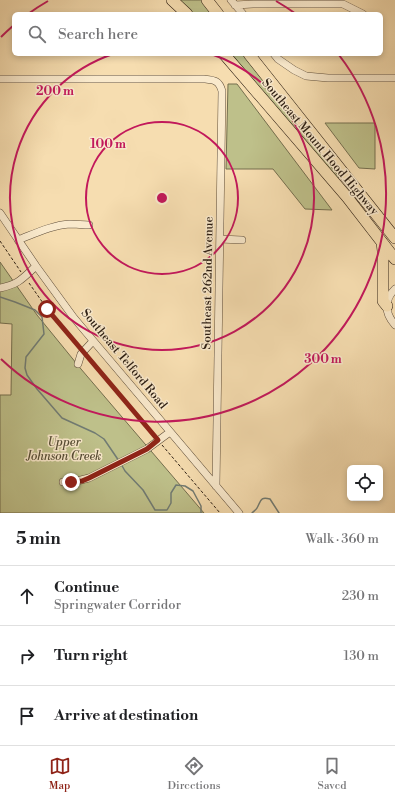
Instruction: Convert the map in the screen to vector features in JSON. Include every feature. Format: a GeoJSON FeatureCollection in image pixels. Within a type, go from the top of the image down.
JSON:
{"type":"FeatureCollection","features":[{"type":"Feature","properties":{"kind":"highway"},"geometry":{"type":"LineString","coordinates":[[172,0],[185,12]]}},
{"type":"Feature","properties":{"kind":"highway"},"geometry":{"type":"LineString","coordinates":[[207,0],[216,12]]}},
{"type":"Feature","properties":{"kind":"highway","name":"Southeast Mount Hood Highway"},"geometry":{"type":"LineString","coordinates":[[226,56],[347,197],[395,259]]}},
{"type":"Feature","properties":{"kind":"highway","name":"Southeast Mount Hood Highway"},"geometry":{"type":"LineString","coordinates":[[251,56],[395,238]]}},
{"type":"Feature","properties":{"kind":"highway"},"geometry":{"type":"LineString","coordinates":[[347,197],[372,218],[395,247]]}},
{"type":"Feature","properties":{"kind":"highway"},"geometry":{"type":"LineString","coordinates":[[382,242],[384,301],[387,306]]}},
{"type":"Feature","properties":{"kind":"street"},"geometry":{"type":"LineString","coordinates":[[233,3],[241,12]]}},
{"type":"Feature","properties":{"kind":"street"},"geometry":{"type":"LineString","coordinates":[[233,3],[343,4],[359,12]]}},
{"type":"Feature","properties":{"kind":"street"},"geometry":{"type":"LineString","coordinates":[[276,56],[294,70],[306,76],[328,78],[395,78]]}},
{"type":"Feature","properties":{"kind":"street","name":"Southeast 262nd Avenue"},"geometry":{"type":"LineString","coordinates":[[0,79],[204,79],[213,80],[218,82],[220,85],[222,91],[216,486]]}},
{"type":"Feature","properties":{"kind":"street","name":"Southeast Telford Road"},"geometry":{"type":"LineString","coordinates":[[0,213],[55,293],[93,341],[239,513]]}},
{"type":"Feature","properties":{"kind":"street"},"geometry":{"type":"LineString","coordinates":[[18,240],[62,225],[89,225]]}},
{"type":"Feature","properties":{"kind":"street"},"geometry":{"type":"LineString","coordinates":[[220,239],[242,240]]}},
{"type":"Feature","properties":{"kind":"street"},"geometry":{"type":"LineString","coordinates":[[0,288],[20,281],[36,266]]}},
{"type":"Feature","properties":{"kind":"street"},"geometry":{"type":"LineString","coordinates":[[0,282],[12,285]]}},
{"type":"Feature","properties":{"kind":"street"},"geometry":{"type":"LineString","coordinates":[[395,289],[390,295],[387,306],[388,315],[395,325]]}},
{"type":"Feature","properties":{"kind":"street"},"geometry":{"type":"LineString","coordinates":[[78,364],[80,356],[93,341]]}},
{"type":"Feature","properties":{"kind":"street"},"geometry":{"type":"LineString","coordinates":[[63,482],[82,481],[89,478],[147,449],[170,432]]}},
{"type":"Feature","properties":{"kind":"path"},"geometry":{"type":"LineString","coordinates":[[47,309],[220,513]]}},
{"type":"Feature","properties":{"kind":"green space"},"geometry":{"type":"Polygon","coordinates":[[[179,0],[202,0],[211,12],[192,12],[179,0]]]}},
{"type":"Feature","properties":{"kind":"green space"},"geometry":{"type":"Polygon","coordinates":[[[233,56],[246,56],[340,176],[337,179],[233,56]]]}},
{"type":"Feature","properties":{"kind":"green space"},"geometry":{"type":"Polygon","coordinates":[[[228,84],[237,84],[332,210],[305,209],[273,169],[226,169],[228,84]]]}},
{"type":"Feature","properties":{"kind":"green space"},"geometry":{"type":"Polygon","coordinates":[[[325,123],[375,123],[375,169],[359,168],[325,123]]]}},
{"type":"Feature","properties":{"kind":"green space","name":"Upper Johnson Creek"},"geometry":{"type":"Polygon","coordinates":[[[0,262],[37,315],[204,513],[0,513],[0,395],[11,395],[12,324],[0,323],[0,262]]]}},
{"type":"Feature","properties":{"kind":"waterway"},"geometry":{"type":"LineString","coordinates":[[0,297],[35,310],[42,317],[44,334],[26,357],[25,368],[27,375],[37,389],[62,418],[95,433],[104,439],[119,461]]}},
{"type":"Feature","properties":{"kind":"waterway"},"geometry":{"type":"LineString","coordinates":[[121,464],[125,471],[143,490],[155,510],[167,510],[171,503],[171,493],[176,485],[185,486],[193,491],[201,506],[201,513]]}},
{"type":"Feature","properties":{"kind":"waterway"},"geometry":{"type":"LineString","coordinates":[[252,513],[257,509],[261,500],[264,498],[270,499],[279,513]]}},
{"type":"Feature","properties":{"kind":"route"},"geometry":{"type":"LineString","coordinates":[[47,309],[158,440],[147,449],[112,467],[82,481],[71,482]]}}]}
